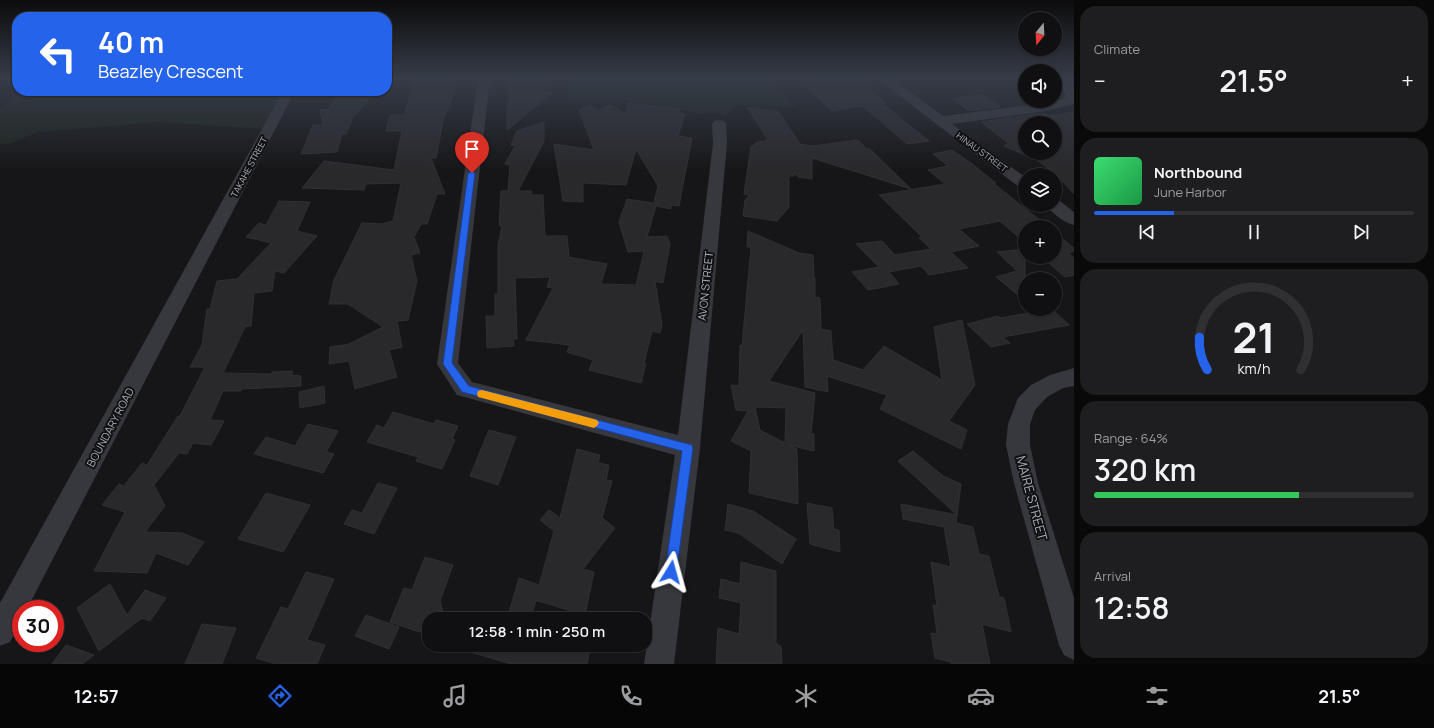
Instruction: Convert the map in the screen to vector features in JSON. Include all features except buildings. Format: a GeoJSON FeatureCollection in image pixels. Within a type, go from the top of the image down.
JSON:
{"type":"FeatureCollection","features":[{"type":"Feature","properties":{"kind":"street","name":"TAKAHE STREET"},"geometry":{"type":"LineString","coordinates":[[220,222],[280,109]]}},
{"type":"Feature","properties":{"kind":"street"},"geometry":{"type":"LineString","coordinates":[[480,109],[447,364],[466,389],[688,448]]}},
{"type":"Feature","properties":{"kind":"street","name":"HINAU STREET"},"geometry":{"type":"LineString","coordinates":[[924,109],[1018,179]]}},
{"type":"Feature","properties":{"kind":"street"},"geometry":{"type":"LineString","coordinates":[[940,121],[1031,109]]}},
{"type":"Feature","properties":{"kind":"street","name":"AVON STREET"},"geometry":{"type":"LineString","coordinates":[[659,664],[688,448],[720,143],[719,124]]}},
{"type":"Feature","properties":{"kind":"street"},"geometry":{"type":"LineString","coordinates":[[1062,211],[1074,220]]}},
{"type":"Feature","properties":{"kind":"street","name":"BOUNDARY ROAD"},"geometry":{"type":"LineString","coordinates":[[0,632],[220,222]]}},
{"type":"Feature","properties":{"kind":"street","name":"MAIRE STREET"},"geometry":{"type":"LineString","coordinates":[[1074,377],[1058,381],[1039,391],[1026,405],[1019,424],[1018,445],[1026,483],[1074,645]]}},
{"type":"Feature","properties":{"kind":"shaded area"},"geometry":{"type":"Polygon","coordinates":[[[0,109],[279,109],[267,129],[158,122],[38,132],[9,144],[0,144],[0,109]]]}},
{"type":"Feature","properties":{"kind":"shaded area"},"geometry":{"type":"Polygon","coordinates":[[[679,109],[732,109],[724,116],[717,113],[698,114],[679,109]]]}},
{"type":"Feature","properties":{"kind":"slow traffic"},"geometry":{"type":"LineString","coordinates":[[482,394],[594,423]]}},
{"type":"Feature","properties":{"kind":"route"},"geometry":{"type":"LineString","coordinates":[[472,173],[447,364],[466,389],[688,448],[671,572]]}}]}
